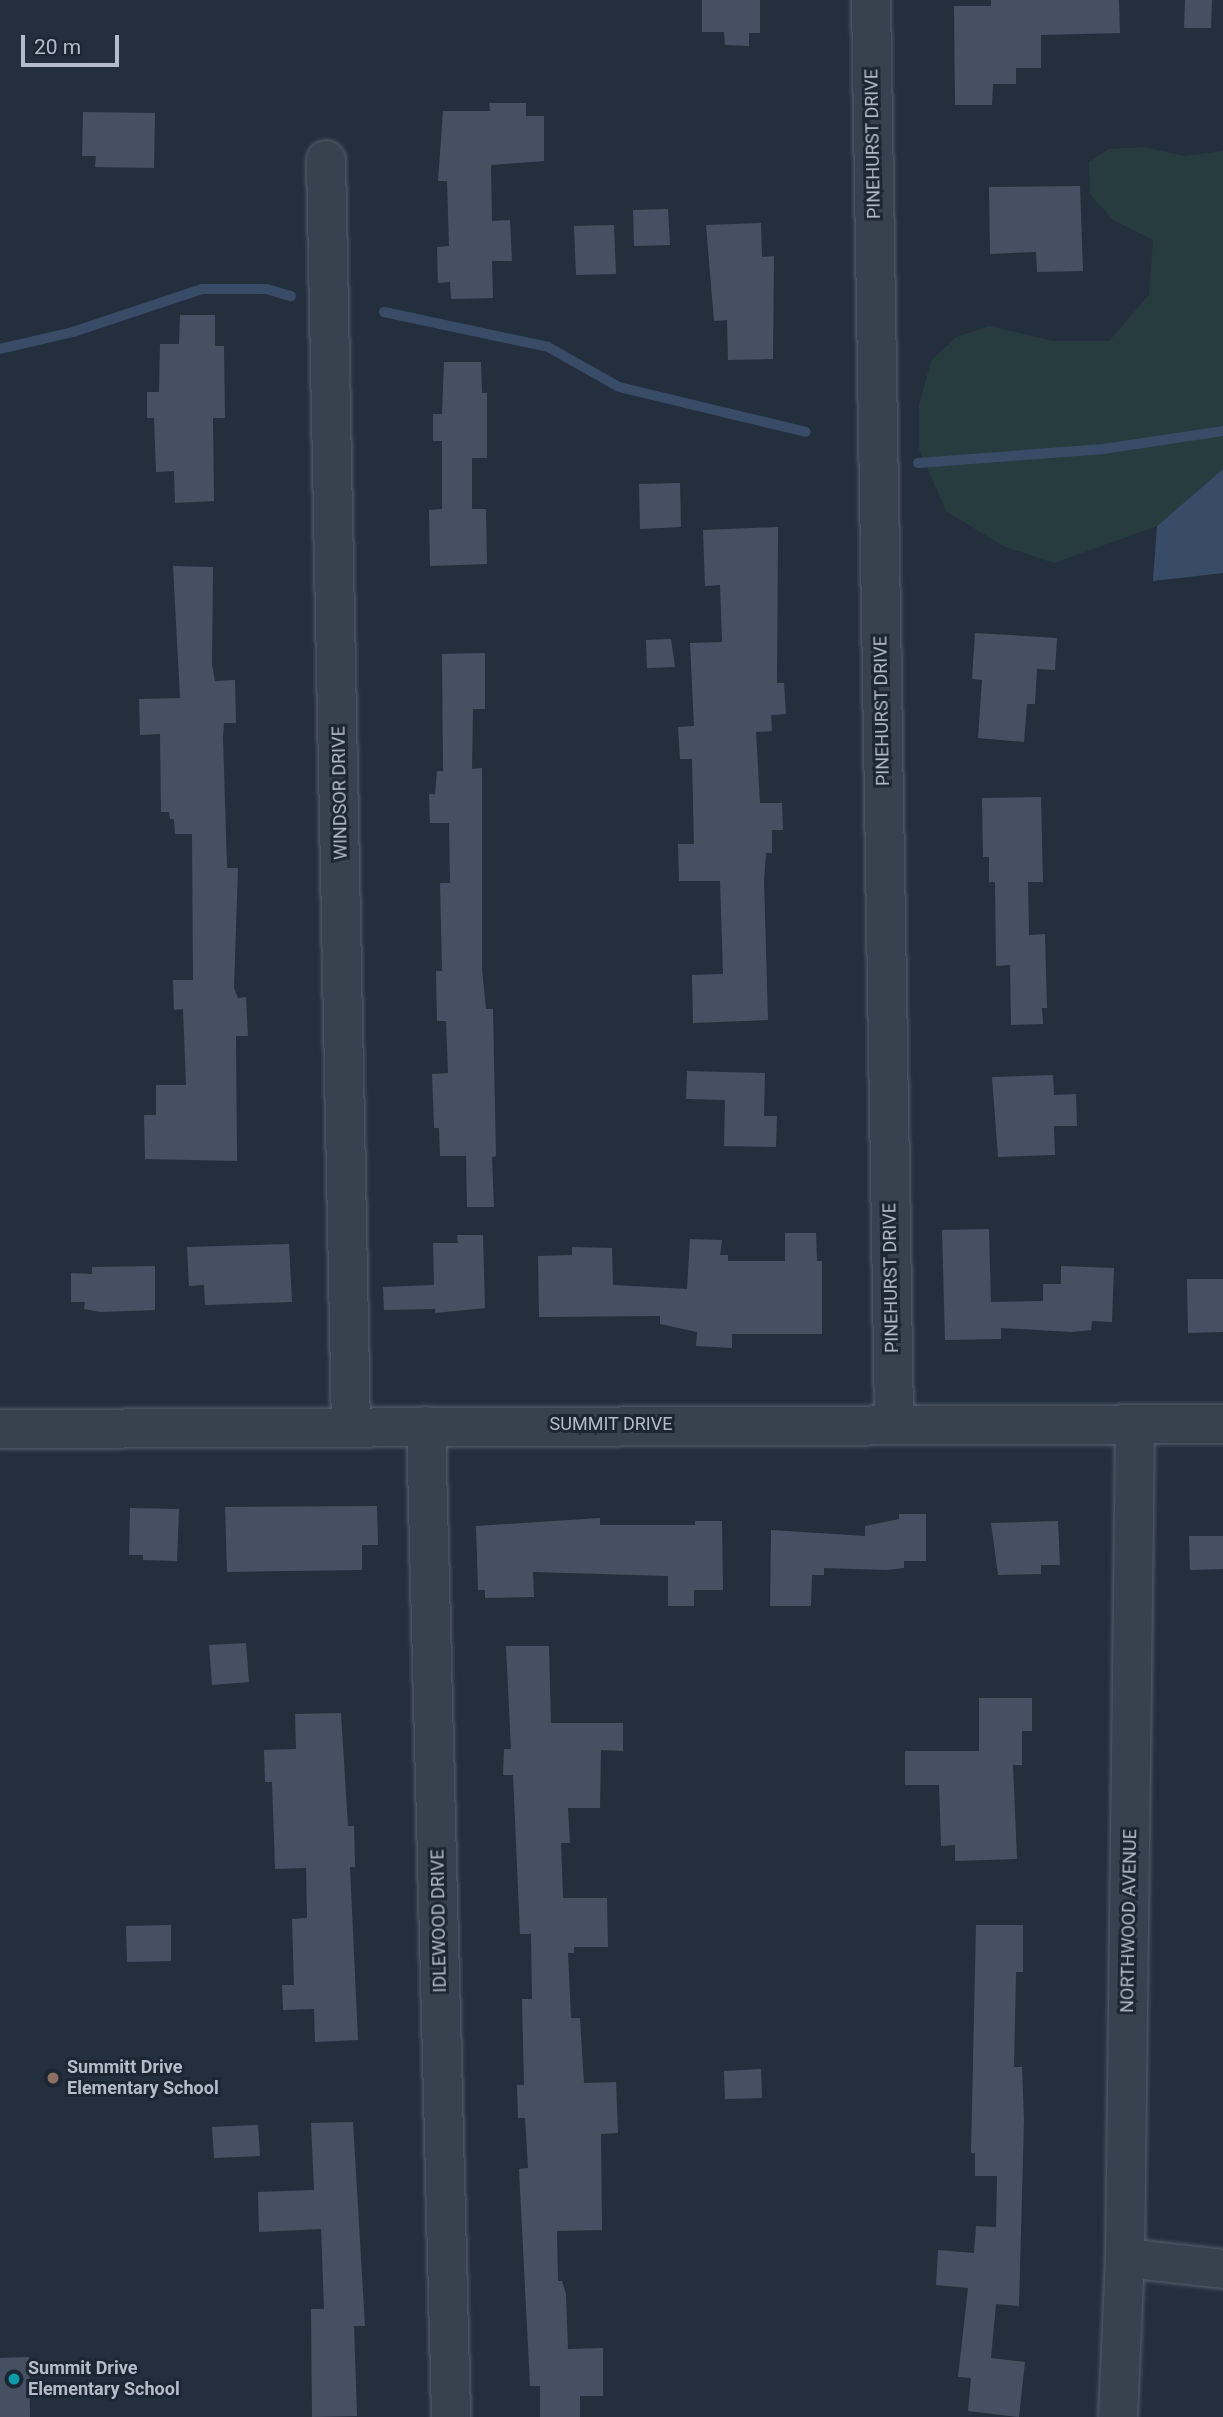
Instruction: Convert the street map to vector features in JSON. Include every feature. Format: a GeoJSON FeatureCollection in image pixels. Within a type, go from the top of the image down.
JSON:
{"type":"FeatureCollection","features":[{"type":"Feature","properties":{"kind":"street","name":"PINEHURST DRIVE"},"geometry":{"type":"LineString","coordinates":[[871,0],[894,1422]]}},
{"type":"Feature","properties":{"kind":"street","name":"WINDSOR DRIVE"},"geometry":{"type":"LineString","coordinates":[[326,160],[351,1426]]}},
{"type":"Feature","properties":{"kind":"street","name":"SUMMIT DRIVE"},"geometry":{"type":"LineString","coordinates":[[0,1429],[894,1422],[1223,1424]]}},
{"type":"Feature","properties":{"kind":"street","name":"NORTHWOOD AVENUE"},"geometry":{"type":"LineString","coordinates":[[1118,2417],[1125,2258],[1135,1424]]}},
{"type":"Feature","properties":{"kind":"street","name":"IDLEWOOD DRIVE"},"geometry":{"type":"LineString","coordinates":[[426,1426],[451,2417]]}},
{"type":"Feature","properties":{"kind":"street"},"geometry":{"type":"LineString","coordinates":[[1125,2258],[1223,2269]]}},
{"type":"Feature","properties":{"kind":"green space"},"geometry":{"type":"Polygon","coordinates":[[[1144,147],[1185,156],[1223,151],[1223,469],[1157,526],[1054,563],[1003,546],[946,511],[919,449],[919,405],[931,361],[956,337],[989,326],[1053,341],[1109,341],[1149,295],[1153,240],[1113,220],[1090,194],[1089,162],[1109,149],[1144,147]]]}},
{"type":"Feature","properties":{"kind":"water"},"geometry":{"type":"Polygon","coordinates":[[[1223,469],[1223,573],[1153,581],[1157,526],[1223,469]]]}},
{"type":"Feature","properties":{"kind":"building"},"geometry":{"type":"Polygon","coordinates":[[[702,0],[760,0],[760,33],[749,33],[749,46],[725,45],[724,32],[702,32],[702,0]]]}},
{"type":"Feature","properties":{"kind":"building"},"geometry":{"type":"Polygon","coordinates":[[[991,0],[1119,0],[1120,33],[1041,35],[1041,68],[1016,68],[1016,84],[993,84],[992,105],[955,105],[954,6],[991,6],[991,0]]]}},
{"type":"Feature","properties":{"kind":"building"},"geometry":{"type":"Polygon","coordinates":[[[1185,0],[1212,0],[1211,28],[1184,28],[1185,0]]]}},
{"type":"Feature","properties":{"kind":"building"},"geometry":{"type":"Polygon","coordinates":[[[489,103],[526,103],[526,116],[544,116],[544,161],[491,165],[492,221],[510,220],[512,261],[492,261],[493,298],[451,299],[450,282],[438,283],[437,247],[449,246],[447,181],[438,181],[443,111],[490,111],[489,103]]]}},
{"type":"Feature","properties":{"kind":"building"},"geometry":{"type":"Polygon","coordinates":[[[83,112],[155,113],[154,168],[95,167],[96,156],[82,156],[83,112]]]}},
{"type":"Feature","properties":{"kind":"building"},"geometry":{"type":"Polygon","coordinates":[[[1080,186],[1083,271],[1037,272],[1036,252],[990,254],[989,187],[1080,186]]]}},
{"type":"Feature","properties":{"kind":"building"},"geometry":{"type":"Polygon","coordinates":[[[668,209],[670,245],[634,246],[633,210],[668,209]]]}},
{"type":"Feature","properties":{"kind":"building"},"geometry":{"type":"Polygon","coordinates":[[[761,223],[762,257],[774,256],[773,359],[728,360],[727,320],[714,321],[706,225],[761,223]]]}},
{"type":"Feature","properties":{"kind":"building"},"geometry":{"type":"Polygon","coordinates":[[[614,225],[616,274],[576,275],[574,226],[614,225]]]}},
{"type":"Feature","properties":{"kind":"building"},"geometry":{"type":"Polygon","coordinates":[[[180,315],[215,315],[215,346],[224,346],[225,418],[213,418],[214,501],[175,503],[174,471],[156,472],[154,418],[147,418],[147,392],[159,392],[160,344],[179,344],[180,315]]]}},
{"type":"Feature","properties":{"kind":"building"},"geometry":{"type":"Polygon","coordinates":[[[444,362],[481,362],[482,393],[487,393],[487,458],[472,458],[472,509],[486,509],[487,564],[430,566],[429,510],[442,509],[442,441],[433,441],[433,414],[442,414],[444,362]]]}},
{"type":"Feature","properties":{"kind":"building"},"geometry":{"type":"Polygon","coordinates":[[[680,483],[681,527],[640,529],[639,484],[680,483]]]}},
{"type":"Feature","properties":{"kind":"building"},"geometry":{"type":"Polygon","coordinates":[[[778,527],[777,683],[784,683],[786,714],[771,715],[772,731],[756,732],[760,803],[782,803],[783,830],[772,830],[772,853],[766,853],[764,880],[768,1020],[693,1023],[692,975],[723,974],[720,881],[679,881],[678,844],[694,844],[692,759],[680,759],[678,727],[694,726],[690,643],[722,642],[720,585],[705,586],[703,530],[778,527]]]}},
{"type":"Feature","properties":{"kind":"building"},"geometry":{"type":"Polygon","coordinates":[[[173,566],[213,567],[212,664],[215,681],[235,680],[236,723],[224,723],[223,737],[227,868],[238,868],[234,988],[238,998],[246,997],[248,1036],[236,1036],[237,1161],[145,1159],[144,1115],[156,1115],[156,1085],[186,1085],[183,1009],[174,1010],[173,980],[193,980],[192,834],[175,834],[174,819],[170,819],[169,812],[161,812],[160,734],[140,735],[139,699],[180,698],[173,566]]]}},
{"type":"Feature","properties":{"kind":"building"},"geometry":{"type":"Polygon","coordinates":[[[975,633],[1057,638],[1055,670],[1037,669],[1035,704],[1027,704],[1024,742],[978,738],[982,680],[972,679],[975,633]]]}},
{"type":"Feature","properties":{"kind":"building"},"geometry":{"type":"Polygon","coordinates":[[[671,639],[675,667],[647,668],[646,640],[671,639]]]}},
{"type":"Feature","properties":{"kind":"building"},"geometry":{"type":"Polygon","coordinates":[[[485,653],[485,709],[473,709],[472,769],[482,768],[482,969],[486,1009],[493,1009],[496,1156],[492,1157],[494,1207],[467,1207],[466,1156],[440,1156],[439,1128],[434,1128],[432,1074],[448,1073],[446,1021],[437,1021],[436,971],[442,971],[440,883],[450,883],[449,823],[430,823],[429,794],[435,794],[437,771],[443,771],[442,654],[485,653]]]}},
{"type":"Feature","properties":{"kind":"building"},"geometry":{"type":"Polygon","coordinates":[[[1041,797],[1043,882],[1028,882],[1029,935],[1045,934],[1047,1008],[1042,1008],[1043,1024],[1011,1025],[1010,965],[996,966],[995,882],[989,882],[989,857],[983,857],[982,798],[1041,797]]]}},
{"type":"Feature","properties":{"kind":"building"},"geometry":{"type":"Polygon","coordinates":[[[687,1071],[765,1073],[764,1116],[777,1116],[776,1147],[724,1146],[725,1100],[686,1099],[687,1071]]]}},
{"type":"Feature","properties":{"kind":"building"},"geometry":{"type":"Polygon","coordinates":[[[1053,1075],[1054,1095],[1076,1094],[1077,1126],[1054,1126],[1055,1155],[998,1157],[992,1077],[1053,1075]]]}},
{"type":"Feature","properties":{"kind":"building"},"geometry":{"type":"Polygon","coordinates":[[[989,1229],[991,1302],[1043,1301],[1043,1284],[1061,1284],[1061,1266],[1114,1268],[1112,1322],[1092,1321],[1091,1330],[1072,1332],[1001,1328],[1001,1339],[945,1340],[942,1230],[989,1229]]]}},
{"type":"Feature","properties":{"kind":"building"},"geometry":{"type":"Polygon","coordinates":[[[785,1233],[816,1233],[817,1261],[822,1261],[822,1334],[732,1334],[732,1348],[696,1346],[697,1332],[660,1324],[660,1316],[539,1317],[538,1256],[572,1255],[572,1247],[612,1248],[613,1285],[687,1289],[690,1239],[722,1240],[720,1255],[728,1255],[728,1261],[785,1261],[785,1233]]]}},
{"type":"Feature","properties":{"kind":"building"},"geometry":{"type":"Polygon","coordinates":[[[457,1235],[483,1235],[485,1308],[435,1313],[435,1309],[384,1310],[383,1287],[434,1285],[433,1243],[458,1243],[457,1235]]]}},
{"type":"Feature","properties":{"kind":"building"},"geometry":{"type":"Polygon","coordinates":[[[289,1244],[292,1302],[205,1305],[204,1285],[189,1286],[187,1247],[289,1244]]]}},
{"type":"Feature","properties":{"kind":"building"},"geometry":{"type":"Polygon","coordinates":[[[155,1266],[155,1310],[101,1312],[84,1309],[85,1302],[71,1302],[71,1273],[92,1274],[92,1267],[155,1266]]]}},
{"type":"Feature","properties":{"kind":"building"},"geometry":{"type":"Polygon","coordinates":[[[1187,1279],[1223,1279],[1223,1332],[1188,1333],[1187,1279]]]}},
{"type":"Feature","properties":{"kind":"building"},"geometry":{"type":"Polygon","coordinates":[[[377,1506],[378,1545],[362,1545],[362,1570],[227,1572],[225,1507],[377,1506]]]}},
{"type":"Feature","properties":{"kind":"building"},"geometry":{"type":"Polygon","coordinates":[[[130,1508],[179,1509],[177,1561],[143,1560],[143,1555],[129,1555],[130,1508]]]}},
{"type":"Feature","properties":{"kind":"building"},"geometry":{"type":"Polygon","coordinates":[[[899,1514],[926,1514],[926,1561],[904,1561],[904,1568],[887,1570],[824,1568],[824,1575],[812,1575],[811,1606],[770,1606],[771,1530],[865,1536],[865,1526],[899,1519],[899,1514]]]}},
{"type":"Feature","properties":{"kind":"building"},"geometry":{"type":"Polygon","coordinates":[[[600,1518],[600,1525],[695,1525],[695,1521],[722,1521],[723,1590],[694,1590],[694,1606],[668,1606],[668,1576],[533,1572],[534,1597],[485,1598],[485,1590],[478,1590],[476,1526],[600,1518]]]}},
{"type":"Feature","properties":{"kind":"building"},"geometry":{"type":"Polygon","coordinates":[[[1058,1521],[1060,1565],[1041,1565],[1041,1574],[998,1575],[991,1523],[1058,1521]]]}},
{"type":"Feature","properties":{"kind":"building"},"geometry":{"type":"Polygon","coordinates":[[[1189,1536],[1223,1536],[1223,1569],[1190,1570],[1189,1536]]]}},
{"type":"Feature","properties":{"kind":"building"},"geometry":{"type":"Polygon","coordinates":[[[246,1643],[249,1682],[212,1685],[209,1645],[246,1643]]]}},
{"type":"Feature","properties":{"kind":"building"},"geometry":{"type":"Polygon","coordinates":[[[506,1646],[549,1646],[551,1723],[623,1723],[623,1751],[601,1750],[600,1808],[568,1808],[570,1843],[561,1843],[563,1898],[607,1898],[608,1947],[574,1947],[574,1953],[568,1953],[571,2018],[580,2018],[584,2083],[616,2082],[618,2133],[601,2134],[602,2230],[557,2231],[558,2281],[562,2281],[566,2294],[568,2349],[603,2348],[603,2396],[580,2396],[580,2417],[540,2417],[540,2386],[530,2386],[519,2169],[528,2168],[525,2118],[518,2118],[517,2085],[524,2085],[522,1999],[532,1999],[531,1934],[520,1934],[513,1775],[503,1775],[504,1749],[511,1749],[506,1646]]]}},
{"type":"Feature","properties":{"kind":"building"},"geometry":{"type":"Polygon","coordinates":[[[979,1698],[1032,1698],[1032,1731],[1022,1731],[1022,1765],[1013,1765],[1017,1859],[955,1861],[955,1845],[941,1846],[939,1785],[905,1785],[905,1751],[979,1751],[979,1698]]]}},
{"type":"Feature","properties":{"kind":"building"},"geometry":{"type":"Polygon","coordinates":[[[341,1713],[348,1826],[354,1826],[355,1867],[350,1867],[358,2040],[315,2042],[314,2009],[283,2010],[282,1985],[294,1985],[292,1919],[307,1918],[306,1868],[275,1869],[272,1782],[265,1782],[264,1750],[296,1749],[295,1714],[341,1713]]]}},
{"type":"Feature","properties":{"kind":"building"},"geometry":{"type":"Polygon","coordinates":[[[171,1925],[171,1961],[127,1962],[126,1926],[171,1925]]]}},
{"type":"Feature","properties":{"kind":"building"},"geometry":{"type":"Polygon","coordinates":[[[976,1925],[1023,1925],[1023,1972],[1016,1972],[1014,2067],[1022,2067],[1024,2121],[1019,2306],[996,2304],[991,2358],[1025,2362],[1019,2417],[968,2411],[971,2378],[958,2377],[968,2288],[936,2285],[938,2250],[974,2253],[976,2226],[996,2227],[997,2176],[975,2176],[975,2153],[971,2153],[976,1925]]]}},
{"type":"Feature","properties":{"kind":"building"},"geometry":{"type":"Polygon","coordinates":[[[761,2069],[762,2098],[725,2099],[724,2071],[761,2069]]]}},
{"type":"Feature","properties":{"kind":"building"},"geometry":{"type":"Polygon","coordinates":[[[353,2122],[365,2326],[354,2326],[357,2416],[312,2417],[311,2309],[324,2309],[321,2229],[259,2232],[258,2192],[314,2190],[311,2123],[353,2122]]]}},
{"type":"Feature","properties":{"kind":"building"},"geometry":{"type":"Polygon","coordinates":[[[258,2125],[260,2156],[214,2158],[212,2127],[258,2125]]]}},
{"type":"Feature","properties":{"kind":"building","name":"Summit Drive Elementary School"},"geometry":{"type":"Polygon","coordinates":[[[29,2357],[30,2417],[0,2417],[0,2358],[29,2357]]]}},
{"type":"Feature","properties":{"kind":"waterway"},"geometry":{"type":"LineString","coordinates":[[0,349],[73,332],[202,289],[266,289],[291,296]]}},
{"type":"Feature","properties":{"kind":"waterway"},"geometry":{"type":"LineString","coordinates":[[384,312],[548,347],[619,387],[806,432]]}},
{"type":"Feature","properties":{"kind":"waterway"},"geometry":{"type":"LineString","coordinates":[[918,463],[1103,449],[1223,431]]}},
{"type":"Feature","properties":{"kind":"place","name":"Summitt Drive Elementary School"},"geometry":{"type":"Point","coordinates":[53,2078]}},
{"type":"Feature","properties":{"kind":"place","name":"Summit Drive Elementary School"},"geometry":{"type":"Point","coordinates":[14,2379]}}]}
